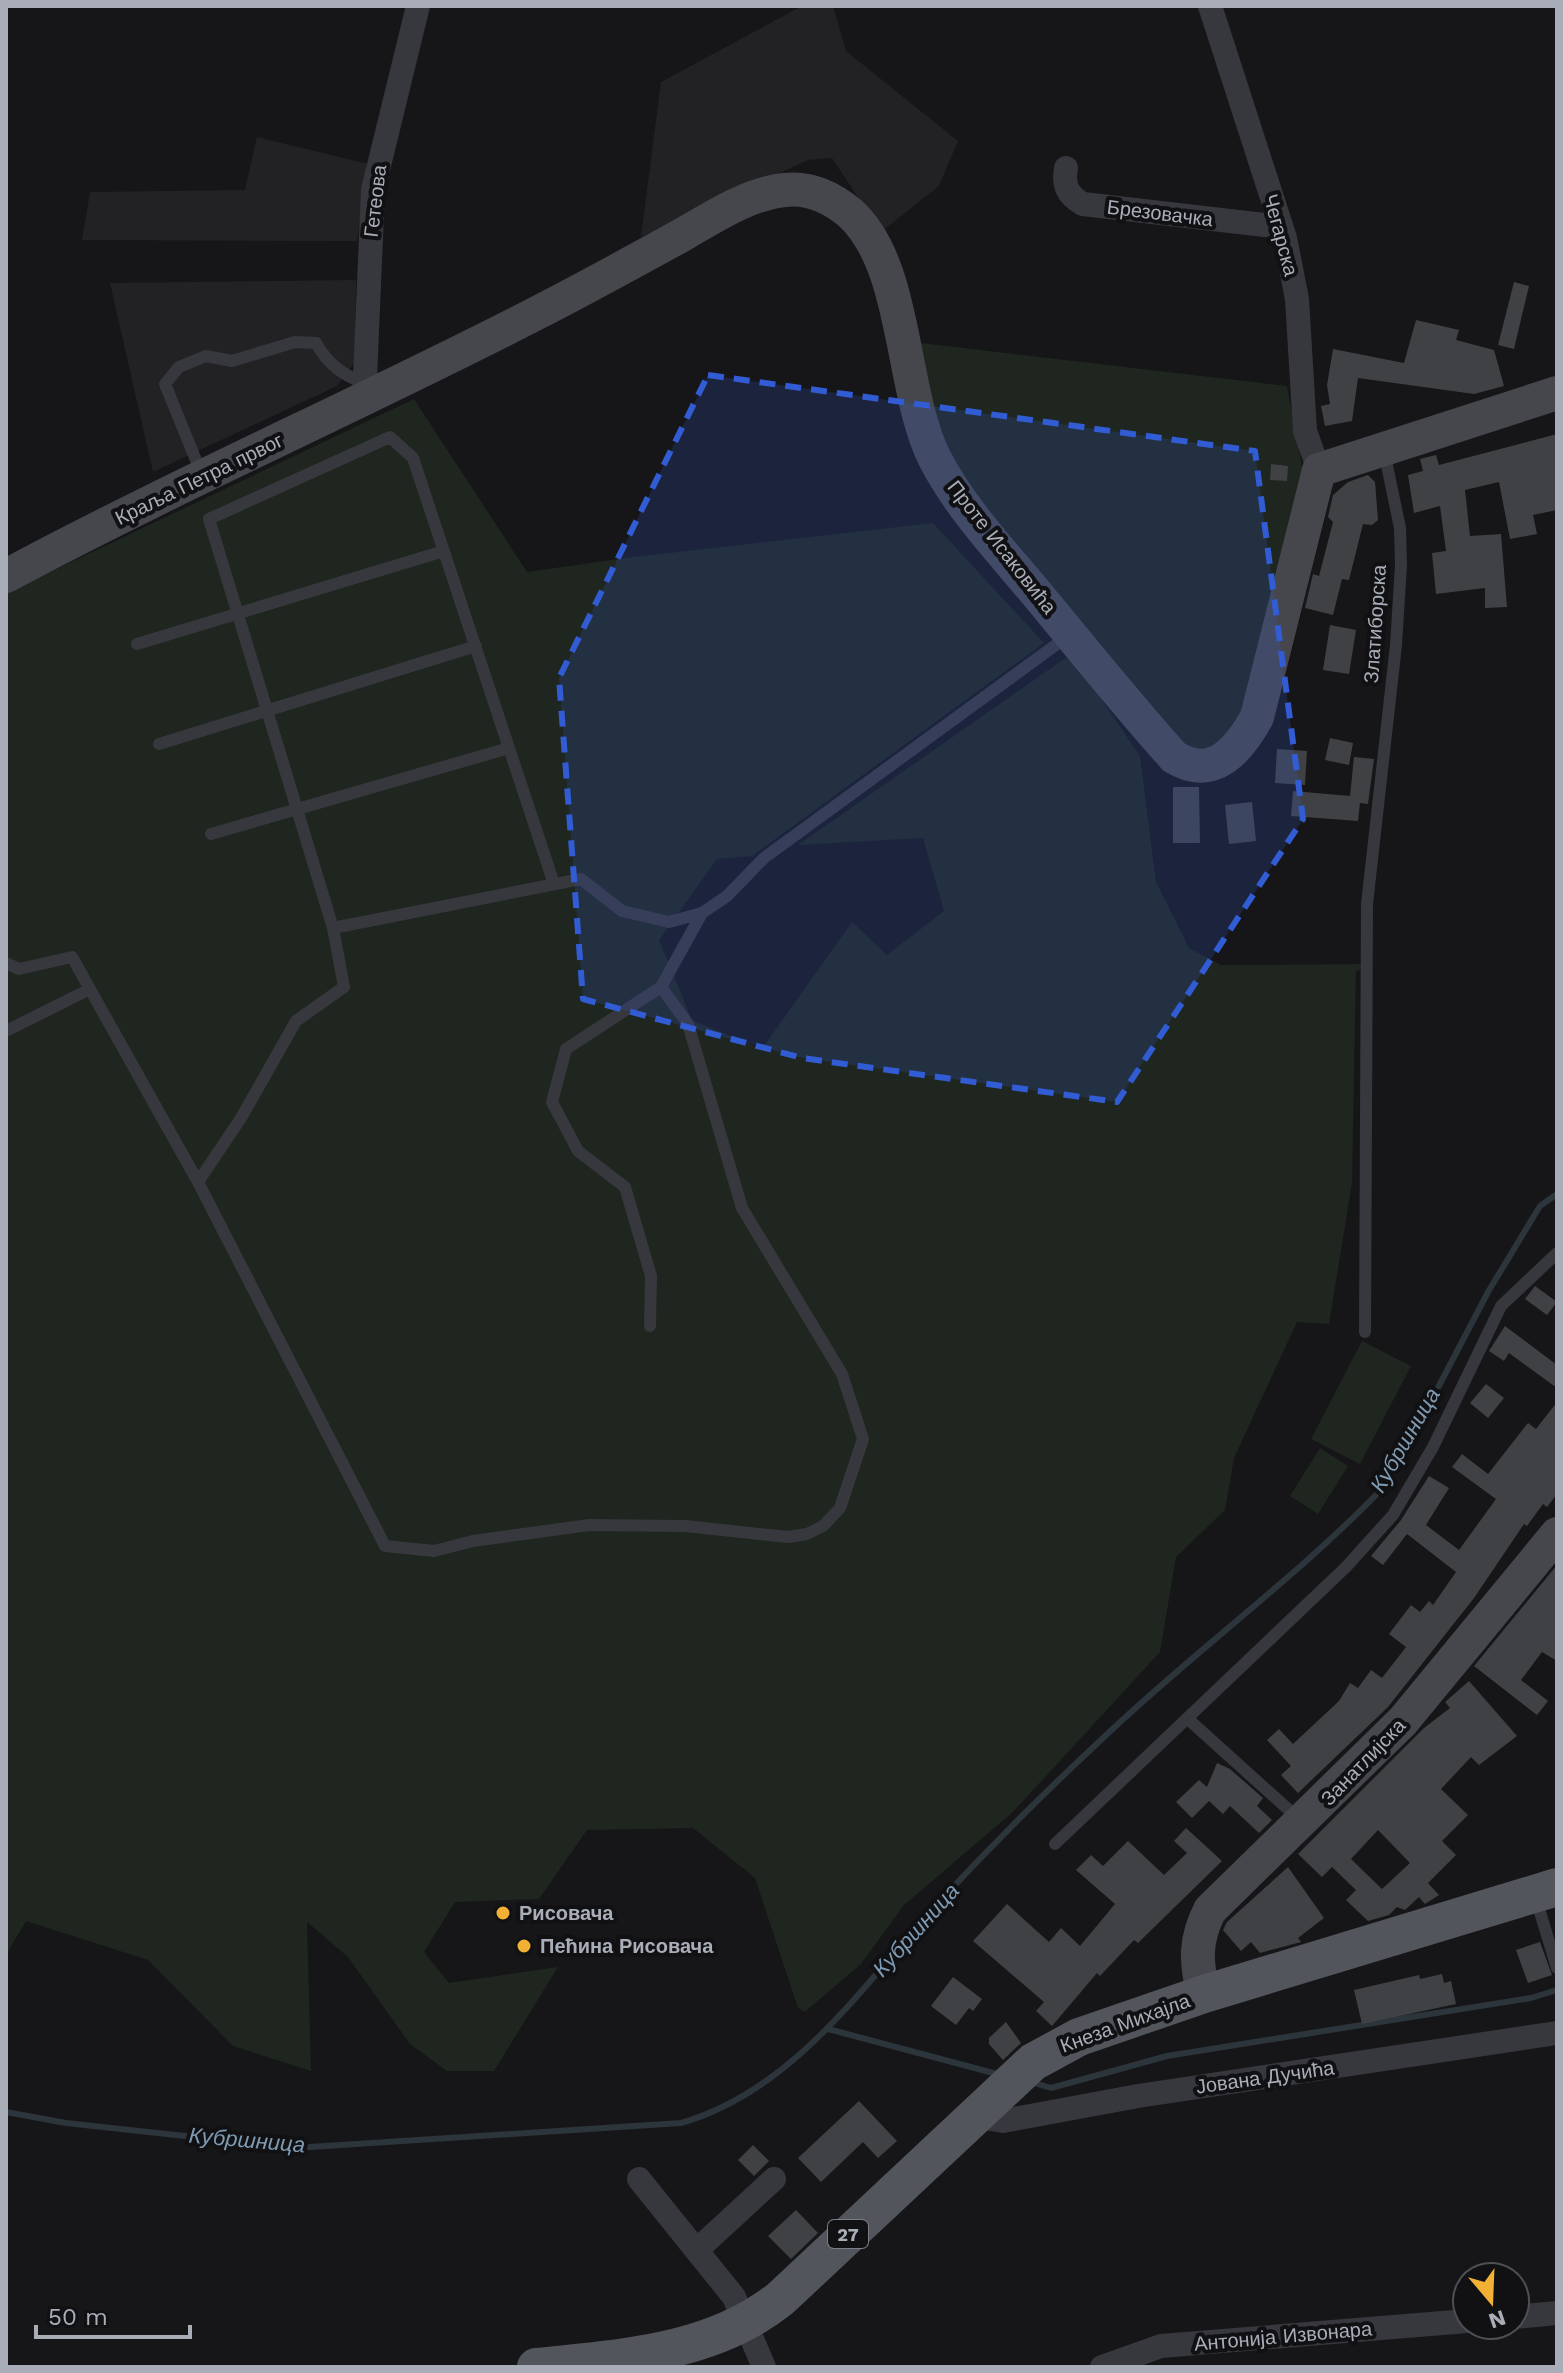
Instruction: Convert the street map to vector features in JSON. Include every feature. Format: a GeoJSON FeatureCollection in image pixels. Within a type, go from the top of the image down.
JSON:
{"type":"FeatureCollection","features":[{"type":"Feature","properties":{"kind":"main road","name":"Кнеза Михајла"},"geometry":{"type":"LineString","coordinates":[[579,2365],[689,2345],[746,2323],[780,2299],[1033,2062],[1079,2037],[1204,1994],[1546,1890]]}},
{"type":"Feature","properties":{"kind":"main road","name":"27"},"geometry":{"type":"LineString","coordinates":[[536,2367],[579,2365]]}},
{"type":"Feature","properties":{"kind":"street","name":"Гетеова"},"geometry":{"type":"LineString","coordinates":[[374,390],[373,190],[418,6]]}},
{"type":"Feature","properties":{"kind":"street","name":"Чегарска"},"geometry":{"type":"LineString","coordinates":[[1210,6],[1281,227],[1297,299],[1305,431],[1319,470]]}},
{"type":"Feature","properties":{"kind":"street","name":"Брезовачка"},"geometry":{"type":"LineString","coordinates":[[1066,168],[1064,181],[1071,197],[1083,204],[1281,227]]}},
{"type":"Feature","properties":{"kind":"street","name":"Проте Исаковића"},"geometry":{"type":"LineString","coordinates":[[374,390],[751,200],[783,190],[806,190],[826,196],[852,215],[876,252],[890,289],[921,422],[935,458],[967,510],[1174,757],[1205,766],[1222,761],[1239,748],[1257,717],[1319,470]]}},
{"type":"Feature","properties":{"kind":"street","name":"Краља Петра првог"},"geometry":{"type":"LineString","coordinates":[[6,576],[374,390]]}},
{"type":"Feature","properties":{"kind":"street"},"geometry":{"type":"LineString","coordinates":[[1319,470],[1557,393]]}},
{"type":"Feature","properties":{"kind":"street","name":"Занатлијска"},"geometry":{"type":"LineString","coordinates":[[1204,1994],[1196,1960],[1197,1943],[1210,1910],[1403,1721],[1557,1534]]}},
{"type":"Feature","properties":{"kind":"street","name":"Јована Дучића"},"geometry":{"type":"LineString","coordinates":[[982,2108],[1003,2121],[1138,2096],[1557,2033]]}},
{"type":"Feature","properties":{"kind":"street"},"geometry":{"type":"LineString","coordinates":[[639,2179],[734,2297],[766,2367]]}},
{"type":"Feature","properties":{"kind":"street"},"geometry":{"type":"LineString","coordinates":[[698,2249],[774,2179]]}},
{"type":"Feature","properties":{"kind":"street"},"geometry":{"type":"LineString","coordinates":[[1531,2315],[1557,2313]]}},
{"type":"Feature","properties":{"kind":"street","name":"Антонија Извонара"},"geometry":{"type":"LineString","coordinates":[[1102,2367],[1161,2346],[1451,2322]]}},
{"type":"Feature","properties":{"kind":"lane"},"geometry":{"type":"LineString","coordinates":[[202,476],[165,384],[179,367],[206,356],[232,361],[295,342],[316,343],[325,358],[349,378],[374,390]]}},
{"type":"Feature","properties":{"kind":"lane"},"geometry":{"type":"LineString","coordinates":[[198,1182],[296,1021],[344,987],[333,928],[209,519],[390,437],[413,458],[554,884]]}},
{"type":"Feature","properties":{"kind":"lane","name":"Златиборска"},"geometry":{"type":"LineString","coordinates":[[1365,1332],[1364,968],[1376,802],[1396,645],[1401,565],[1400,528],[1384,449]]}},
{"type":"Feature","properties":{"kind":"lane"},"geometry":{"type":"LineString","coordinates":[[137,644],[444,551]]}},
{"type":"Feature","properties":{"kind":"lane"},"geometry":{"type":"LineString","coordinates":[[333,928],[581,879],[622,911],[669,922],[702,913],[727,896],[764,858],[1070,634]]}},
{"type":"Feature","properties":{"kind":"lane"},"geometry":{"type":"LineString","coordinates":[[159,744],[476,646]]}},
{"type":"Feature","properties":{"kind":"lane"},"geometry":{"type":"LineString","coordinates":[[211,834],[509,748]]}},
{"type":"Feature","properties":{"kind":"lane"},"geometry":{"type":"LineString","coordinates":[[650,1326],[651,1276],[625,1187],[578,1151],[552,1102],[566,1049],[661,987],[702,913]]}},
{"type":"Feature","properties":{"kind":"lane"},"geometry":{"type":"LineString","coordinates":[[6,963],[19,969],[72,957],[198,1182],[385,1546],[434,1551],[473,1541],[589,1525],[685,1526],[788,1537],[807,1534],[823,1526],[840,1508],[863,1439],[842,1374],[742,1208],[688,1024],[661,987]]}},
{"type":"Feature","properties":{"kind":"lane"},"geometry":{"type":"LineString","coordinates":[[6,1031],[90,989]]}},
{"type":"Feature","properties":{"kind":"lane"},"geometry":{"type":"LineString","coordinates":[[1055,1844],[1346,1567],[1393,1515],[1433,1447],[1494,1318],[1532,1273],[1557,1253]]}},
{"type":"Feature","properties":{"kind":"lane"},"geometry":{"type":"LineString","coordinates":[[1188,1719],[1303,1822]]}},
{"type":"Feature","properties":{"kind":"lane"},"geometry":{"type":"LineString","coordinates":[[1546,1890],[1557,1968]]}},
{"type":"Feature","properties":{"kind":"highlighted area"},"geometry":{"type":"Polygon","coordinates":[[[708,375],[1255,451],[1303,819],[1117,1102],[802,1058],[583,999],[559,678],[708,375]]]}},
{"type":"Feature","properties":{"kind":"shaded area"},"geometry":{"type":"Polygon","coordinates":[[[802,6],[833,6],[846,51],[958,141],[939,186],[881,232],[832,158],[808,160],[641,237],[661,82],[802,6]]]}},
{"type":"Feature","properties":{"kind":"shaded area"},"geometry":{"type":"Polygon","coordinates":[[[257,137],[368,164],[357,241],[82,240],[90,192],[245,190],[257,137]]]}},
{"type":"Feature","properties":{"kind":"shaded area"},"geometry":{"type":"Polygon","coordinates":[[[356,280],[355,362],[337,386],[153,472],[110,283],[356,280]]]}},
{"type":"Feature","properties":{"kind":"shaded area"},"geometry":{"type":"Polygon","coordinates":[[[912,342],[1287,386],[1302,467],[1302,488],[1236,738],[1192,755],[972,504],[936,428],[912,342]]]}},
{"type":"Feature","properties":{"kind":"shaded area"},"geometry":{"type":"Polygon","coordinates":[[[414,399],[527,572],[933,523],[1044,643],[752,856],[717,859],[659,940],[692,1020],[762,1049],[852,922],[887,955],[944,911],[923,838],[798,845],[1071,654],[1140,756],[1156,882],[1189,948],[1221,965],[1376,964],[1356,971],[1352,1183],[1329,1324],[1297,1322],[1234,1458],[1225,1510],[1176,1557],[1160,1652],[1013,1812],[904,1905],[861,1964],[805,2012],[798,2008],[755,1878],[693,1828],[587,1830],[539,1899],[455,1902],[424,1952],[449,1983],[558,1967],[494,2071],[447,2071],[410,2044],[348,1957],[307,1922],[311,2071],[233,2046],[148,1960],[26,1921],[6,1955],[6,593],[414,399]]]}},
{"type":"Feature","properties":{"kind":"shaded area"},"geometry":{"type":"Polygon","coordinates":[[[1362,1341],[1411,1366],[1360,1464],[1311,1439],[1362,1341]]]}},
{"type":"Feature","properties":{"kind":"shaded area"},"geometry":{"type":"Polygon","coordinates":[[[1320,1448],[1348,1466],[1318,1514],[1290,1496],[1320,1448]]]}},
{"type":"Feature","properties":{"kind":"building"},"geometry":{"type":"Polygon","coordinates":[[[1514,282],[1529,286],[1514,349],[1498,345],[1514,282]]]}},
{"type":"Feature","properties":{"kind":"building"},"geometry":{"type":"Polygon","coordinates":[[[1416,320],[1459,330],[1456,340],[1494,350],[1504,386],[1474,394],[1358,378],[1352,421],[1325,426],[1321,406],[1330,404],[1327,385],[1333,349],[1404,363],[1416,320]]]}},
{"type":"Feature","properties":{"kind":"building"},"geometry":{"type":"Polygon","coordinates":[[[1557,434],[1557,510],[1533,515],[1537,534],[1510,539],[1499,482],[1465,490],[1470,536],[1501,534],[1507,607],[1485,608],[1485,588],[1436,594],[1432,553],[1446,551],[1440,506],[1414,513],[1408,475],[1423,471],[1420,459],[1436,455],[1439,465],[1557,434]]]}},
{"type":"Feature","properties":{"kind":"building"},"geometry":{"type":"Polygon","coordinates":[[[1271,464],[1288,466],[1287,481],[1270,480],[1271,464]]]}},
{"type":"Feature","properties":{"kind":"building"},"geometry":{"type":"Polygon","coordinates":[[[1368,475],[1375,482],[1378,520],[1372,525],[1363,524],[1349,580],[1342,579],[1333,615],[1305,608],[1313,574],[1319,576],[1333,522],[1328,517],[1333,495],[1348,482],[1368,475]]]}},
{"type":"Feature","properties":{"kind":"building"},"geometry":{"type":"Polygon","coordinates":[[[1330,625],[1356,630],[1349,674],[1323,670],[1330,625]]]}},
{"type":"Feature","properties":{"kind":"building"},"geometry":{"type":"Polygon","coordinates":[[[1330,738],[1353,743],[1349,765],[1325,760],[1330,738]]]}},
{"type":"Feature","properties":{"kind":"building"},"geometry":{"type":"Polygon","coordinates":[[[1277,749],[1307,751],[1305,785],[1275,783],[1277,749]]]}},
{"type":"Feature","properties":{"kind":"building"},"geometry":{"type":"Polygon","coordinates":[[[1354,757],[1374,759],[1368,804],[1360,803],[1358,821],[1291,816],[1293,791],[1350,796],[1354,757]]]}},
{"type":"Feature","properties":{"kind":"building"},"geometry":{"type":"Polygon","coordinates":[[[1173,787],[1199,787],[1200,843],[1173,843],[1173,787]]]}},
{"type":"Feature","properties":{"kind":"building"},"geometry":{"type":"Polygon","coordinates":[[[1252,802],[1256,841],[1229,844],[1225,805],[1252,802]]]}},
{"type":"Feature","properties":{"kind":"building"},"geometry":{"type":"Polygon","coordinates":[[[1535,1286],[1557,1302],[1547,1315],[1525,1299],[1535,1286]]]}},
{"type":"Feature","properties":{"kind":"building"},"geometry":{"type":"Polygon","coordinates":[[[1505,1326],[1557,1365],[1557,1388],[1509,1353],[1504,1361],[1489,1351],[1505,1326]]]}},
{"type":"Feature","properties":{"kind":"building"},"geometry":{"type":"Polygon","coordinates":[[[1486,1384],[1504,1398],[1488,1418],[1470,1403],[1486,1384]]]}},
{"type":"Feature","properties":{"kind":"building"},"geometry":{"type":"Polygon","coordinates":[[[1557,1402],[1557,1494],[1547,1507],[1543,1504],[1527,1526],[1524,1524],[1474,1598],[1388,1707],[1298,1793],[1281,1775],[1291,1766],[1267,1740],[1279,1729],[1293,1744],[1339,1701],[1350,1683],[1358,1688],[1371,1670],[1382,1678],[1406,1647],[1389,1634],[1411,1605],[1420,1612],[1429,1601],[1433,1605],[1456,1572],[1407,1534],[1383,1565],[1371,1556],[1401,1520],[1429,1476],[1449,1488],[1426,1525],[1459,1550],[1496,1499],[1452,1467],[1462,1454],[1488,1474],[1528,1423],[1536,1429],[1557,1402]]]}},
{"type":"Feature","properties":{"kind":"building"},"geometry":{"type":"Polygon","coordinates":[[[1557,1565],[1557,1661],[1542,1652],[1521,1680],[1548,1701],[1537,1715],[1474,1666],[1557,1565]]]}},
{"type":"Feature","properties":{"kind":"building"},"geometry":{"type":"Polygon","coordinates":[[[1469,1681],[1517,1736],[1479,1765],[1471,1757],[1441,1789],[1468,1815],[1442,1841],[1456,1855],[1428,1883],[1439,1895],[1425,1904],[1419,1897],[1405,1910],[1397,1907],[1389,1915],[1368,1921],[1346,1900],[1356,1890],[1332,1867],[1322,1877],[1298,1854],[1424,1728],[1450,1708],[1445,1702],[1469,1681]],[[1378,1830],[1351,1859],[1382,1889],[1410,1863],[1378,1830]]]}},
{"type":"Feature","properties":{"kind":"building"},"geometry":{"type":"Polygon","coordinates":[[[1217,1763],[1230,1769],[1263,1798],[1257,1806],[1272,1820],[1259,1833],[1230,1806],[1223,1814],[1209,1801],[1192,1818],[1176,1802],[1199,1780],[1207,1787],[1217,1763]]]}},
{"type":"Feature","properties":{"kind":"building"},"geometry":{"type":"Polygon","coordinates":[[[1186,1828],[1222,1861],[1138,1943],[1134,1940],[1100,1976],[1097,1973],[1052,2026],[1036,2011],[1044,2002],[973,1941],[1007,1904],[1049,1942],[1061,1928],[1080,1946],[1115,1904],[1076,1870],[1091,1855],[1103,1866],[1128,1841],[1164,1875],[1187,1853],[1174,1841],[1186,1828]]]}},
{"type":"Feature","properties":{"kind":"building"},"geometry":{"type":"Polygon","coordinates":[[[1288,1867],[1324,1918],[1298,1938],[1301,1942],[1260,1953],[1251,1942],[1241,1951],[1223,1930],[1227,1922],[1288,1867]]]}},
{"type":"Feature","properties":{"kind":"building"},"geometry":{"type":"Polygon","coordinates":[[[1540,1942],[1552,1975],[1528,1983],[1516,1950],[1540,1942]]]}},
{"type":"Feature","properties":{"kind":"building"},"geometry":{"type":"Polygon","coordinates":[[[1442,1974],[1444,1983],[1451,1981],[1456,2004],[1362,2024],[1354,1990],[1419,1975],[1420,1979],[1442,1974]]]}},
{"type":"Feature","properties":{"kind":"building"},"geometry":{"type":"Polygon","coordinates":[[[953,1977],[982,1999],[973,2011],[969,2008],[956,2025],[931,2006],[953,1977]]]}},
{"type":"Feature","properties":{"kind":"building"},"geometry":{"type":"Polygon","coordinates":[[[1006,2022],[1021,2043],[1003,2060],[989,2044],[989,2038],[1006,2022]]]}},
{"type":"Feature","properties":{"kind":"building"},"geometry":{"type":"Polygon","coordinates":[[[859,2101],[897,2141],[878,2158],[863,2142],[821,2182],[798,2158],[859,2101]]]}},
{"type":"Feature","properties":{"kind":"building"},"geometry":{"type":"Polygon","coordinates":[[[753,2145],[769,2161],[754,2176],[738,2160],[753,2145]]]}},
{"type":"Feature","properties":{"kind":"building"},"geometry":{"type":"Polygon","coordinates":[[[796,2210],[818,2233],[791,2259],[768,2236],[796,2210]]]}},
{"type":"Feature","properties":{"kind":"waterway","name":"Кубршница"},"geometry":{"type":"LineString","coordinates":[[6,2112],[66,2123],[295,2148],[681,2123],[722,2107],[759,2086],[824,2031],[939,1902],[1060,1779],[1136,1708],[1311,1557],[1378,1493],[1396,1468],[1488,1292],[1540,1206],[1557,1194]]}},
{"type":"Feature","properties":{"kind":"waterway"},"geometry":{"type":"LineString","coordinates":[[1031,2082],[1051,2088],[1167,2056],[1531,1998],[1557,1990]]}},
{"type":"Feature","properties":{"kind":"waterway"},"geometry":{"type":"LineString","coordinates":[[828,2029],[1001,2075]]}},
{"type":"Feature","properties":{"kind":"place","name":"Рисовача"},"geometry":{"type":"Point","coordinates":[503,1913]}},
{"type":"Feature","properties":{"kind":"place","name":"Пећина Рисовача"},"geometry":{"type":"Point","coordinates":[524,1946]}}]}
